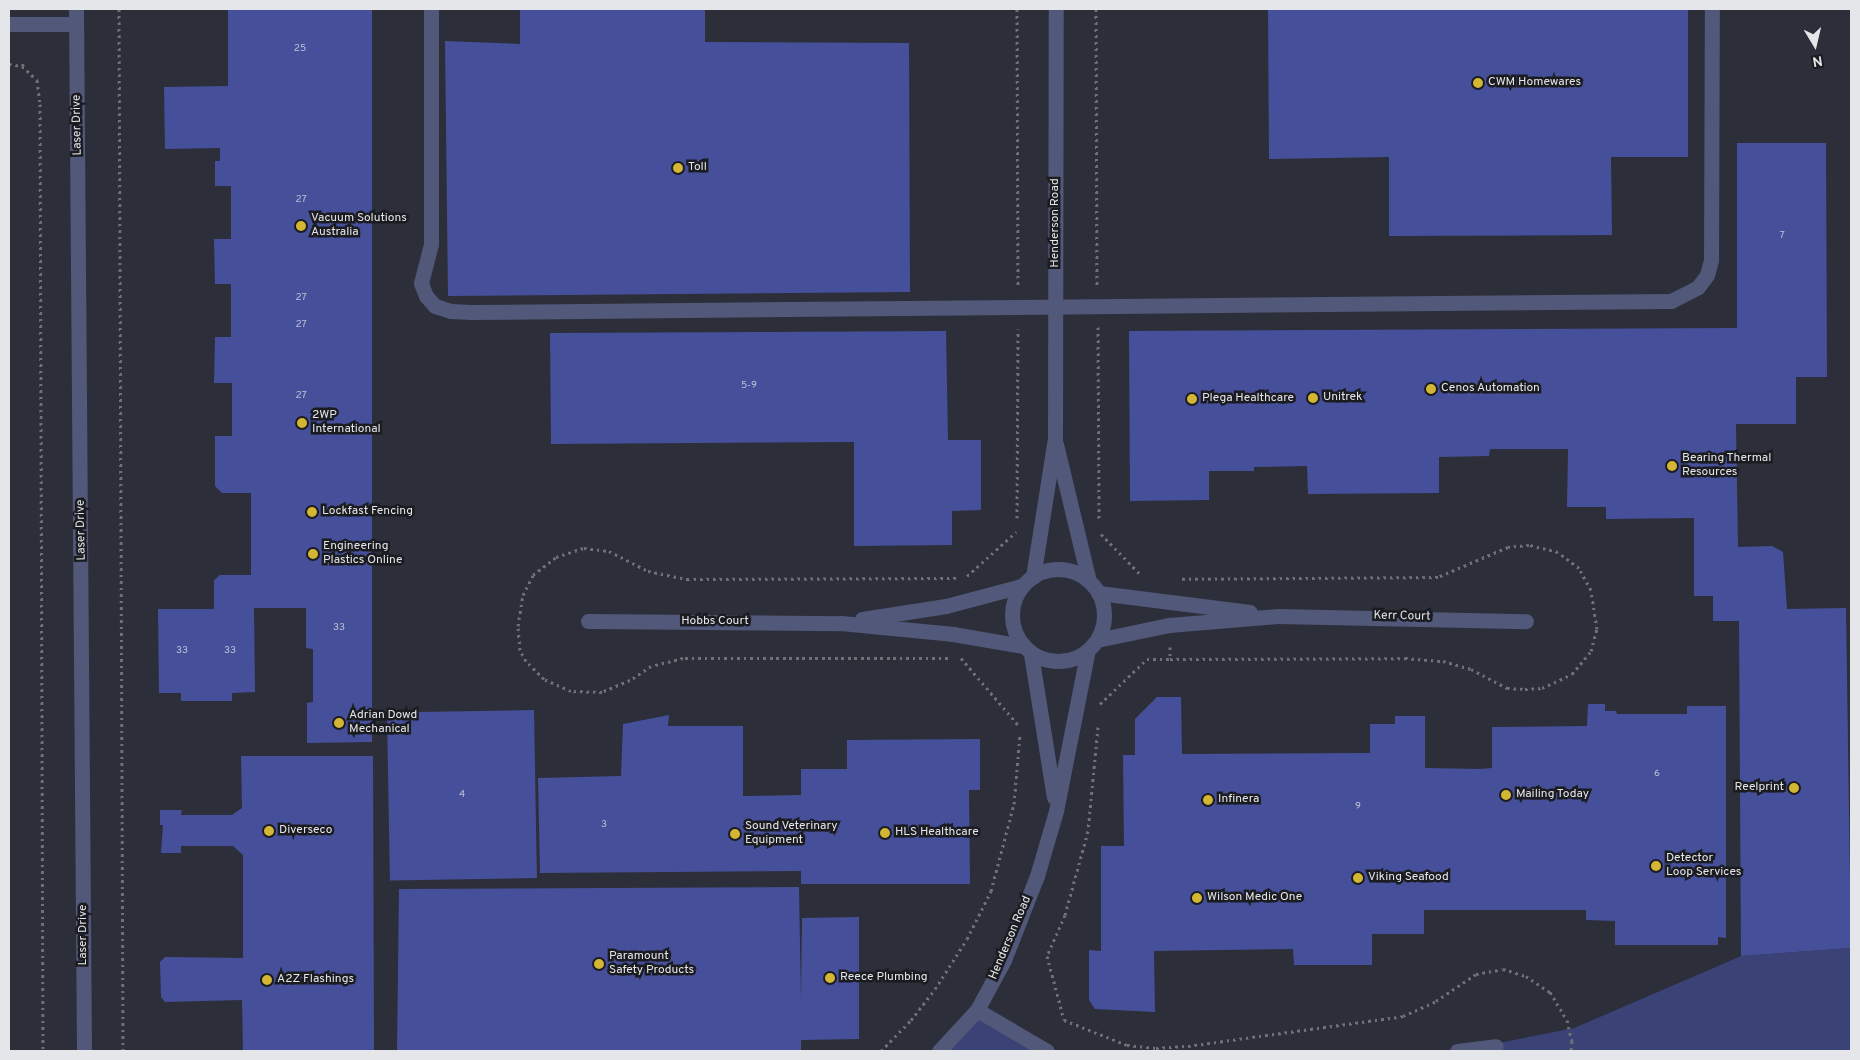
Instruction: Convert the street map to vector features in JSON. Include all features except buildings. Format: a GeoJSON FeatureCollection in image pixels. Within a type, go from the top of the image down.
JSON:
{"type":"FeatureCollection","features":[{"type":"Feature","properties":{"kind":"street"},"geometry":{"type":"LineString","coordinates":[[431,9],[431,244],[421,284],[426,296],[436,306],[450,311],[471,312],[1650,302],[1671,300],[1687,295],[1707,275],[1711,260],[1712,9]]}},
{"type":"Feature","properties":{"kind":"street","name":"Henderson Road"},"geometry":{"type":"LineString","coordinates":[[1027,582],[1055,438],[1056,9]]}},
{"type":"Feature","properties":{"kind":"street"},"geometry":{"type":"LineString","coordinates":[[9,24],[76,16]]}},
{"type":"Feature","properties":{"kind":"street","name":"Laser Drive"},"geometry":{"type":"LineString","coordinates":[[76,16],[84,1051]]}},
{"type":"Feature","properties":{"kind":"street","name":"Henderson Road"},"geometry":{"type":"LineString","coordinates":[[1055,438],[1094,587]]}},
{"type":"Feature","properties":{"kind":"street"},"geometry":{"type":"LineString","coordinates":[[1060,569],[1075,572],[1094,587],[1105,615],[1093,645],[1072,658],[1052,660],[1027,650],[1015,630],[1012,614],[1027,582],[1060,569]]}},
{"type":"Feature","properties":{"kind":"street","name":"Hobbs Court"},"geometry":{"type":"LineString","coordinates":[[841,623],[946,606],[1027,582]]}},
{"type":"Feature","properties":{"kind":"street","name":"Kerr Court"},"geometry":{"type":"LineString","coordinates":[[1094,587],[1278,616]]}},
{"type":"Feature","properties":{"kind":"street","name":"Kerr Court"},"geometry":{"type":"LineString","coordinates":[[1093,645],[1170,625],[1278,616],[1526,621]]}},
{"type":"Feature","properties":{"kind":"street","name":"Hobbs Court"},"geometry":{"type":"LineString","coordinates":[[588,621],[841,623],[953,634],[1027,650]]}},
{"type":"Feature","properties":{"kind":"street","name":"Henderson Road"},"geometry":{"type":"LineString","coordinates":[[939,1051],[977,1010],[1008,949],[1037,876],[1056,811],[1093,645]]}},
{"type":"Feature","properties":{"kind":"street","name":"Henderson Road"},"geometry":{"type":"LineString","coordinates":[[1027,650],[1045,724],[1056,811]]}},
{"type":"Feature","properties":{"kind":"street"},"geometry":{"type":"LineString","coordinates":[[977,1010],[1047,1051]]}},
{"type":"Feature","properties":{"kind":"street"},"geometry":{"type":"LineString","coordinates":[[1457,1051],[1496,1046]]}},
{"type":"Feature","properties":{"kind":"path"},"geometry":{"type":"LineString","coordinates":[[119,9],[123,1051]]}},
{"type":"Feature","properties":{"kind":"path"},"geometry":{"type":"LineString","coordinates":[[1017,9],[1017,531]]}},
{"type":"Feature","properties":{"kind":"path"},"geometry":{"type":"LineString","coordinates":[[1096,9],[1100,532]]}},
{"type":"Feature","properties":{"kind":"path"},"geometry":{"type":"LineString","coordinates":[[22,66],[25,62]]}},
{"type":"Feature","properties":{"kind":"path"},"geometry":{"type":"LineString","coordinates":[[9,64],[22,66],[37,80],[40,104],[43,1051]]}},
{"type":"Feature","properties":{"kind":"path"},"geometry":{"type":"LineString","coordinates":[[880,1051],[911,1020],[935,989],[967,940],[996,875],[1014,804],[1020,728],[961,658],[947,658]]}},
{"type":"Feature","properties":{"kind":"path"},"geometry":{"type":"LineString","coordinates":[[1098,714],[1099,705],[1147,659],[1170,659]]}},
{"type":"Feature","properties":{"kind":"path"},"geometry":{"type":"LineString","coordinates":[[1098,723],[1088,831],[1065,916],[1047,956],[1064,1020],[1127,1045],[1156,1048],[1188,1046],[1403,1016],[1436,1001],[1476,974],[1503,970],[1526,976],[1550,992],[1567,1020],[1572,1041],[1571,1051]]}},
{"type":"Feature","properties":{"kind":"shaded area"},"geometry":{"type":"Polygon","coordinates":[[[9,9],[1851,9],[1851,948],[1741,956],[1574,1028],[1456,1051],[9,1051],[9,9]]]}},
{"type":"Feature","properties":{"kind":"shaded area"},"geometry":{"type":"Polygon","coordinates":[[[1851,948],[1851,1051],[1457,1051],[1574,1028],[1741,956],[1851,948]]]}},
{"type":"Feature","properties":{"kind":"shaded area"},"geometry":{"type":"Polygon","coordinates":[[[977,1010],[1047,1051],[939,1051],[977,1010]]]}},
{"type":"Feature","properties":{"kind":"place","name":"CWM Homewares"},"geometry":{"type":"Point","coordinates":[1478,83]}},
{"type":"Feature","properties":{"kind":"place","name":"Toll"},"geometry":{"type":"Point","coordinates":[678,168]}},
{"type":"Feature","properties":{"kind":"place","name":"Vacuum Solutions Australia"},"geometry":{"type":"Point","coordinates":[301,226]}},
{"type":"Feature","properties":{"kind":"place","name":"Cenos Automation"},"geometry":{"type":"Point","coordinates":[1431,389]}},
{"type":"Feature","properties":{"kind":"place","name":"Unitrek"},"geometry":{"type":"Point","coordinates":[1313,398]}},
{"type":"Feature","properties":{"kind":"place","name":"Plega Healthcare"},"geometry":{"type":"Point","coordinates":[1192,399]}},
{"type":"Feature","properties":{"kind":"place","name":"2WP International"},"geometry":{"type":"Point","coordinates":[302,423]}},
{"type":"Feature","properties":{"kind":"place","name":"Bearing Thermal Resources"},"geometry":{"type":"Point","coordinates":[1672,466]}},
{"type":"Feature","properties":{"kind":"place","name":"Lockfast Fencing"},"geometry":{"type":"Point","coordinates":[312,512]}},
{"type":"Feature","properties":{"kind":"place","name":"Engineering Plastics Online"},"geometry":{"type":"Point","coordinates":[313,554]}},
{"type":"Feature","properties":{"kind":"place","name":"Adrian Dowd Mechanical"},"geometry":{"type":"Point","coordinates":[339,723]}},
{"type":"Feature","properties":{"kind":"place","name":"Reelprint"},"geometry":{"type":"Point","coordinates":[1794,788]}},
{"type":"Feature","properties":{"kind":"place","name":"Mailing Today"},"geometry":{"type":"Point","coordinates":[1506,795]}},
{"type":"Feature","properties":{"kind":"place","name":"Infinera"},"geometry":{"type":"Point","coordinates":[1208,800]}},
{"type":"Feature","properties":{"kind":"place","name":"Diverseco"},"geometry":{"type":"Point","coordinates":[269,831]}},
{"type":"Feature","properties":{"kind":"place","name":"HLS Healthcare"},"geometry":{"type":"Point","coordinates":[885,833]}},
{"type":"Feature","properties":{"kind":"place","name":"Sound Veterinary Equipment"},"geometry":{"type":"Point","coordinates":[735,834]}},
{"type":"Feature","properties":{"kind":"place","name":"Detector Loop Services"},"geometry":{"type":"Point","coordinates":[1656,866]}},
{"type":"Feature","properties":{"kind":"place","name":"Viking Seafood"},"geometry":{"type":"Point","coordinates":[1358,878]}},
{"type":"Feature","properties":{"kind":"place","name":"Wilson Medic One"},"geometry":{"type":"Point","coordinates":[1197,898]}},
{"type":"Feature","properties":{"kind":"place","name":"Paramount Safety Products"},"geometry":{"type":"Point","coordinates":[599,964]}},
{"type":"Feature","properties":{"kind":"place","name":"Reece Plumbing"},"geometry":{"type":"Point","coordinates":[830,978]}},
{"type":"Feature","properties":{"kind":"place","name":"A2Z Flashings"},"geometry":{"type":"Point","coordinates":[267,980]}}]}
